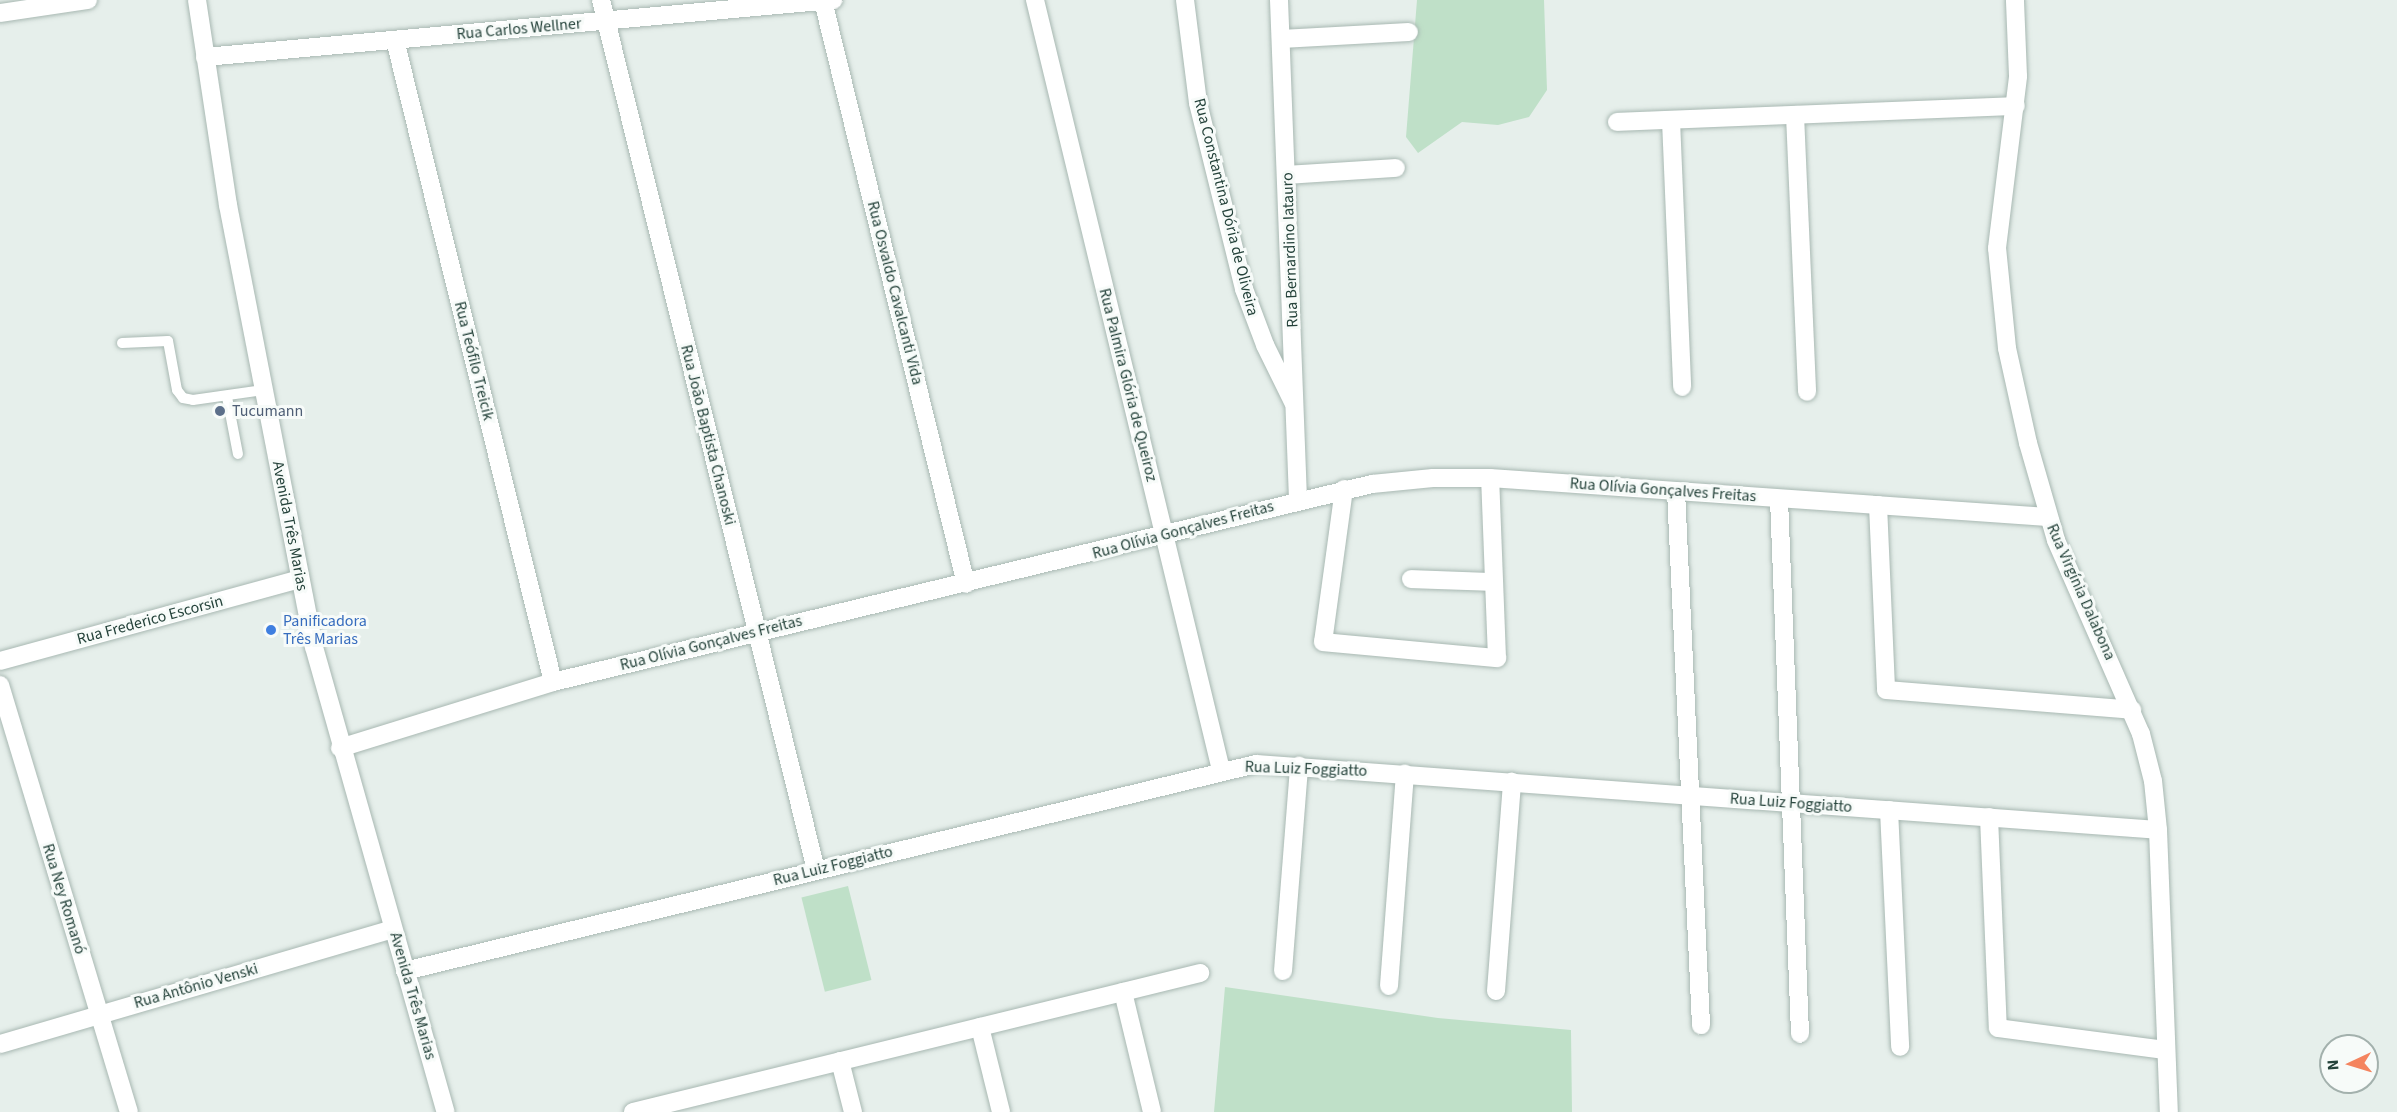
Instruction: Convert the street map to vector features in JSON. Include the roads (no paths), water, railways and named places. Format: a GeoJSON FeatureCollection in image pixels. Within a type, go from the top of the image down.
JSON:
{"type":"FeatureCollection","features":[{"type":"Feature","properties":{"kind":"street"},"geometry":{"type":"LineString","coordinates":[[9,8],[88,0]]}},
{"type":"Feature","properties":{"kind":"street","name":"Avenida Três Marias"},"geometry":{"type":"LineString","coordinates":[[197,0],[263,390],[300,579],[340,748],[447,1112]]}},
{"type":"Feature","properties":{"kind":"street","name":"Rua João Baptista Chanoski"},"geometry":{"type":"LineString","coordinates":[[601,0],[816,870]]}},
{"type":"Feature","properties":{"kind":"street","name":"Rua Carlos Wellner"},"geometry":{"type":"LineString","coordinates":[[205,57],[828,0]]}},
{"type":"Feature","properties":{"kind":"street","name":"Rua Osvaldo Cavalcanti Vida"},"geometry":{"type":"LineString","coordinates":[[828,0],[966,584]]}},
{"type":"Feature","properties":{"kind":"street","name":"Rua Palmira Glória de Queiroz"},"geometry":{"type":"LineString","coordinates":[[1035,0],[1221,770]]}},
{"type":"Feature","properties":{"kind":"street","name":"Rua Constantina Dória de Oliveira"},"geometry":{"type":"LineString","coordinates":[[1185,0],[1198,104],[1244,289],[1264,345],[1295,406]]}},
{"type":"Feature","properties":{"kind":"street","name":"Rua Bernardino Iatauro"},"geometry":{"type":"LineString","coordinates":[[1279,0],[1298,500]]}},
{"type":"Feature","properties":{"kind":"street","name":"Rua Virgínia Dalabona"},"geometry":{"type":"LineString","coordinates":[[2015,0],[2018,40],[2016,106],[1999,216],[1998,281],[2015,389],[2048,517],[2132,710],[2147,754],[2158,830],[2169,1112]]}},
{"type":"Feature","properties":{"kind":"street"},"geometry":{"type":"LineString","coordinates":[[1281,39],[1409,32]]}},
{"type":"Feature","properties":{"kind":"street","name":"Rua Teófilo Treicik"},"geometry":{"type":"LineString","coordinates":[[395,40],[553,682]]}},
{"type":"Feature","properties":{"kind":"street"},"geometry":{"type":"LineString","coordinates":[[1617,122],[2016,106]]}},
{"type":"Feature","properties":{"kind":"street"},"geometry":{"type":"LineString","coordinates":[[1795,115],[1807,392]]}},
{"type":"Feature","properties":{"kind":"street"},"geometry":{"type":"LineString","coordinates":[[1671,120],[1682,387]]}},
{"type":"Feature","properties":{"kind":"street"},"geometry":{"type":"LineString","coordinates":[[1287,176],[1396,168]]}},
{"type":"Feature","properties":{"kind":"street","name":"Rua Olívia Gonçalves Freitas"},"geometry":{"type":"LineString","coordinates":[[340,748],[553,682],[756,630],[966,584],[1164,536],[1344,489],[1433,478],[1490,478],[2048,517]]}},
{"type":"Feature","properties":{"kind":"street"},"geometry":{"type":"LineString","coordinates":[[1344,489],[1323,642],[1497,658],[1490,478]]}},
{"type":"Feature","properties":{"kind":"street"},"geometry":{"type":"LineString","coordinates":[[1676,491],[1701,1025]]}},
{"type":"Feature","properties":{"kind":"street"},"geometry":{"type":"LineString","coordinates":[[1779,499],[1800,1034]]}},
{"type":"Feature","properties":{"kind":"street"},"geometry":{"type":"LineString","coordinates":[[1878,506],[1886,690],[2132,710]]}},
{"type":"Feature","properties":{"kind":"street","name":"Rua Frederico Escorsin"},"geometry":{"type":"LineString","coordinates":[[0,661],[300,579]]}},
{"type":"Feature","properties":{"kind":"street"},"geometry":{"type":"LineString","coordinates":[[1410,579],[1494,582]]}},
{"type":"Feature","properties":{"kind":"street","name":"Rua Ney Romanó"},"geometry":{"type":"LineString","coordinates":[[0,685],[129,1112]]}},
{"type":"Feature","properties":{"kind":"street","name":"Rua Luiz Foggiatto"},"geometry":{"type":"LineString","coordinates":[[405,971],[1221,770],[1256,764],[2158,830]]}},
{"type":"Feature","properties":{"kind":"street"},"geometry":{"type":"LineString","coordinates":[[1283,971],[1299,766]]}},
{"type":"Feature","properties":{"kind":"street"},"geometry":{"type":"LineString","coordinates":[[1389,986],[1405,774]]}},
{"type":"Feature","properties":{"kind":"street"},"geometry":{"type":"LineString","coordinates":[[1496,991],[1512,782]]}},
{"type":"Feature","properties":{"kind":"street"},"geometry":{"type":"LineString","coordinates":[[1889,810],[1900,1047]]}},
{"type":"Feature","properties":{"kind":"street"},"geometry":{"type":"LineString","coordinates":[[1989,818],[1998,1028],[2166,1050]]}},
{"type":"Feature","properties":{"kind":"street","name":"Rua Antônio Venski"},"geometry":{"type":"LineString","coordinates":[[0,1044],[393,929]]}},
{"type":"Feature","properties":{"kind":"street"},"geometry":{"type":"LineString","coordinates":[[633,1112],[1200,973]]}},
{"type":"Feature","properties":{"kind":"street"},"geometry":{"type":"LineString","coordinates":[[1123,992],[1152,1112]]}},
{"type":"Feature","properties":{"kind":"street"},"geometry":{"type":"LineString","coordinates":[[980,1027],[1001,1112]]}},
{"type":"Feature","properties":{"kind":"street"},"geometry":{"type":"LineString","coordinates":[[840,1061],[853,1112]]}},
{"type":"Feature","properties":{"kind":"lane"},"geometry":{"type":"LineString","coordinates":[[122,343],[168,341],[177,390],[183,398],[193,400],[227,397],[263,390]]}},
{"type":"Feature","properties":{"kind":"lane"},"geometry":{"type":"LineString","coordinates":[[227,397],[238,454]]}},
{"type":"Feature","properties":{"kind":"place","name":"Tucumann"},"geometry":{"type":"Point","coordinates":[220,411]}},
{"type":"Feature","properties":{"kind":"place","name":"Panificadora Três Marias"},"geometry":{"type":"Point","coordinates":[271,630]}}]}
